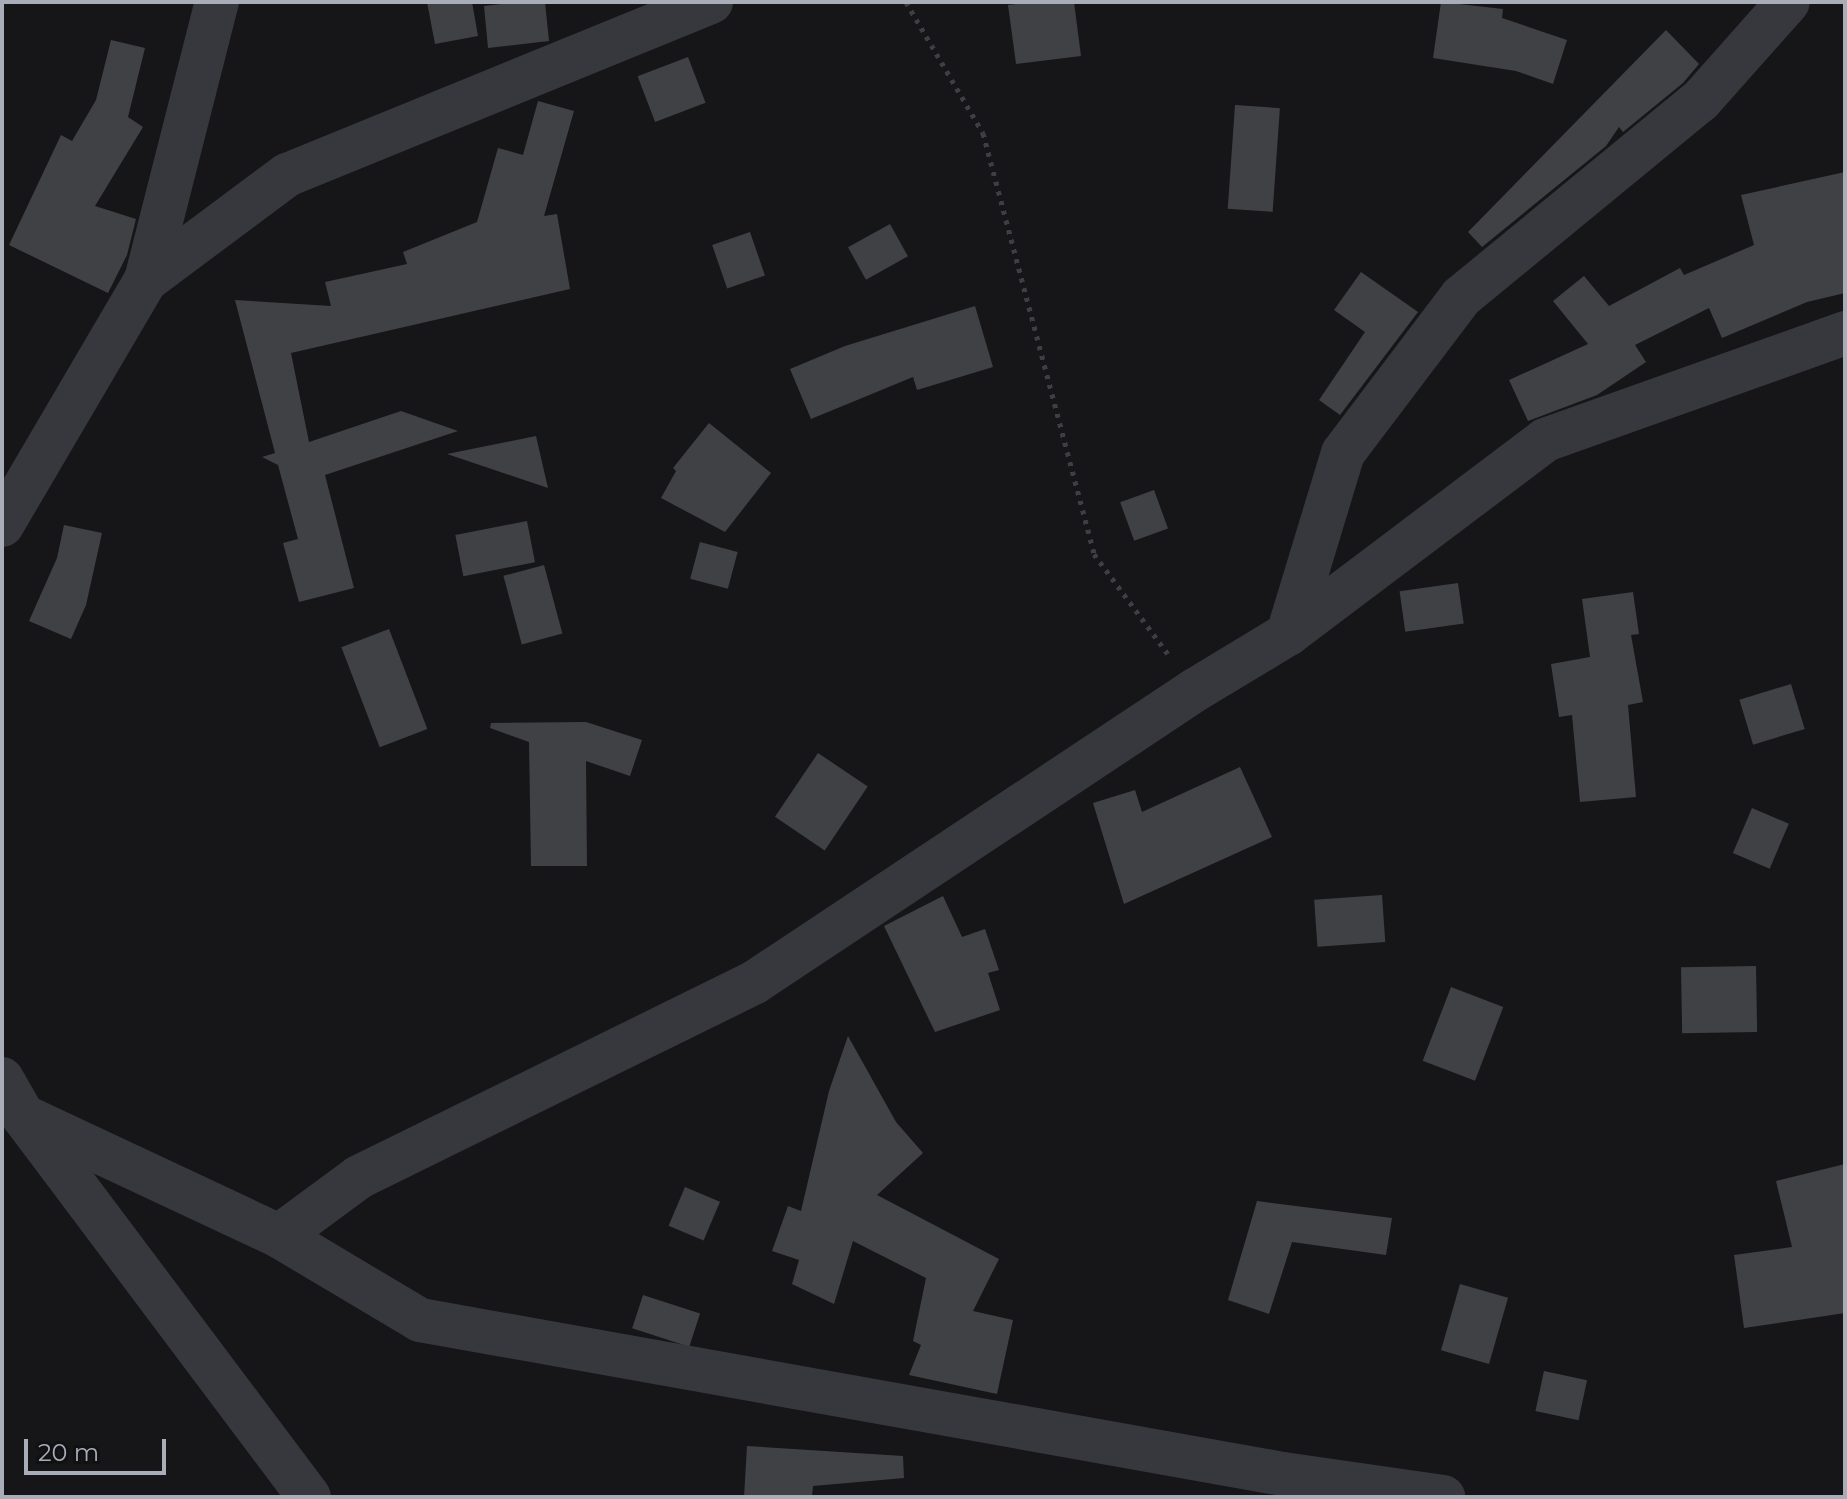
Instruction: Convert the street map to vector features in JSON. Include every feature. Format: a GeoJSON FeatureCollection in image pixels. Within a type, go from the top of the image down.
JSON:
{"type":"FeatureCollection","features":[{"type":"Feature","properties":{"kind":"street"},"geometry":{"type":"LineString","coordinates":[[2,525],[146,280],[217,2]]}},
{"type":"Feature","properties":{"kind":"street"},"geometry":{"type":"LineString","coordinates":[[146,280],[287,175],[711,2]]}},
{"type":"Feature","properties":{"kind":"street"},"geometry":{"type":"LineString","coordinates":[[1288,634],[1343,453],[1461,297],[1700,101],[1788,2]]}},
{"type":"Feature","properties":{"kind":"street"},"geometry":{"type":"LineString","coordinates":[[279,1236],[359,1177],[755,982],[1195,690],[1288,634],[1545,440],[1845,333]]}},
{"type":"Feature","properties":{"kind":"street"},"geometry":{"type":"LineString","coordinates":[[12,1098],[279,1236],[420,1320],[1297,1485],[1443,1497]]}},
{"type":"Feature","properties":{"kind":"street"},"geometry":{"type":"LineString","coordinates":[[12,1098],[309,1497]]}},
{"type":"Feature","properties":{"kind":"path"},"geometry":{"type":"LineString","coordinates":[[906,2],[983,133],[1094,554],[1195,690]]}},
{"type":"Feature","properties":{"kind":"building"},"geometry":{"type":"Polygon","coordinates":[[[427,2],[472,2],[478,36],[435,44],[427,2]]]}},
{"type":"Feature","properties":{"kind":"building"},"geometry":{"type":"Polygon","coordinates":[[[545,2],[549,41],[488,48],[484,6],[545,2]]]}},
{"type":"Feature","properties":{"kind":"building"},"geometry":{"type":"Polygon","coordinates":[[[1074,2],[1081,56],[1016,64],[1008,5],[1074,2]]]}},
{"type":"Feature","properties":{"kind":"building"},"geometry":{"type":"Polygon","coordinates":[[[1441,2],[1503,9],[1502,18],[1567,40],[1553,84],[1516,71],[1433,58],[1441,2]]]}},
{"type":"Feature","properties":{"kind":"building"},"geometry":{"type":"Polygon","coordinates":[[[1666,30],[1699,64],[1683,83],[1623,132],[1619,127],[1606,146],[1482,247],[1468,232],[1666,30]]]}},
{"type":"Feature","properties":{"kind":"building"},"geometry":{"type":"Polygon","coordinates":[[[111,40],[145,48],[128,117],[143,127],[95,206],[136,219],[127,255],[108,293],[9,245],[61,135],[72,141],[96,100],[111,40]]]}},
{"type":"Feature","properties":{"kind":"building"},"geometry":{"type":"Polygon","coordinates":[[[688,57],[706,103],[655,122],[638,76],[688,57]]]}},
{"type":"Feature","properties":{"kind":"building"},"geometry":{"type":"Polygon","coordinates":[[[538,101],[574,111],[544,216],[557,214],[570,289],[291,353],[309,442],[401,411],[458,431],[325,475],[354,588],[299,602],[283,543],[298,539],[278,465],[262,457],[275,453],[235,300],[331,306],[325,282],[407,264],[403,252],[477,222],[498,148],[523,155],[538,101]]]}},
{"type":"Feature","properties":{"kind":"building"},"geometry":{"type":"Polygon","coordinates":[[[1235,105],[1280,108],[1273,212],[1228,209],[1235,105]]]}},
{"type":"Feature","properties":{"kind":"building"},"geometry":{"type":"Polygon","coordinates":[[[1845,172],[1845,293],[1807,302],[1722,338],[1709,308],[1635,345],[1646,362],[1597,395],[1528,421],[1509,380],[1588,344],[1553,301],[1584,276],[1609,306],[1680,268],[1684,275],[1754,245],[1741,195],[1845,172]]]}},
{"type":"Feature","properties":{"kind":"building"},"geometry":{"type":"Polygon","coordinates":[[[890,224],[908,256],[866,280],[848,247],[890,224]]]}},
{"type":"Feature","properties":{"kind":"building"},"geometry":{"type":"Polygon","coordinates":[[[750,232],[765,275],[727,289],[712,245],[750,232]]]}},
{"type":"Feature","properties":{"kind":"building"},"geometry":{"type":"Polygon","coordinates":[[[1361,272],[1418,312],[1340,415],[1319,400],[1365,332],[1334,310],[1361,272]]]}},
{"type":"Feature","properties":{"kind":"building"},"geometry":{"type":"Polygon","coordinates":[[[975,306],[993,367],[917,390],[913,377],[811,419],[790,369],[845,346],[975,306]]]}},
{"type":"Feature","properties":{"kind":"building"},"geometry":{"type":"Polygon","coordinates":[[[709,423],[771,473],[725,532],[661,498],[676,471],[673,468],[709,423]]]}},
{"type":"Feature","properties":{"kind":"building"},"geometry":{"type":"Polygon","coordinates":[[[536,436],[548,488],[447,454],[536,436]]]}},
{"type":"Feature","properties":{"kind":"building"},"geometry":{"type":"Polygon","coordinates":[[[1154,490],[1168,529],[1134,541],[1120,502],[1154,490]]]}},
{"type":"Feature","properties":{"kind":"building"},"geometry":{"type":"Polygon","coordinates":[[[527,521],[535,562],[463,576],[455,535],[527,521]]]}},
{"type":"Feature","properties":{"kind":"building"},"geometry":{"type":"Polygon","coordinates":[[[64,525],[102,533],[86,605],[71,639],[29,621],[57,558],[64,525]]]}},
{"type":"Feature","properties":{"kind":"building"},"geometry":{"type":"Polygon","coordinates":[[[700,542],[738,552],[728,589],[690,579],[700,542]]]}},
{"type":"Feature","properties":{"kind":"building"},"geometry":{"type":"Polygon","coordinates":[[[544,565],[562,634],[522,644],[503,576],[544,565]]]}},
{"type":"Feature","properties":{"kind":"building"},"geometry":{"type":"Polygon","coordinates":[[[1458,583],[1464,624],[1405,632],[1400,591],[1458,583]]]}},
{"type":"Feature","properties":{"kind":"building"},"geometry":{"type":"Polygon","coordinates":[[[1633,592],[1639,634],[1631,635],[1643,702],[1628,705],[1636,797],[1580,802],[1572,715],[1559,717],[1551,664],[1590,657],[1582,599],[1633,592]]]}},
{"type":"Feature","properties":{"kind":"building"},"geometry":{"type":"Polygon","coordinates":[[[389,629],[427,729],[380,747],[341,647],[389,629]]]}},
{"type":"Feature","properties":{"kind":"building"},"geometry":{"type":"Polygon","coordinates":[[[1791,684],[1805,729],[1753,745],[1739,700],[1791,684]]]}},
{"type":"Feature","properties":{"kind":"building"},"geometry":{"type":"Polygon","coordinates":[[[586,722],[642,740],[630,776],[586,761],[587,866],[531,866],[529,742],[490,728],[491,723],[586,722]]]}},
{"type":"Feature","properties":{"kind":"building"},"geometry":{"type":"Polygon","coordinates":[[[818,753],[868,787],[825,850],[775,817],[818,753]]]}},
{"type":"Feature","properties":{"kind":"building"},"geometry":{"type":"Polygon","coordinates":[[[1240,767],[1272,837],[1124,904],[1093,803],[1135,790],[1142,812],[1240,767]]]}},
{"type":"Feature","properties":{"kind":"building"},"geometry":{"type":"Polygon","coordinates":[[[1752,808],[1789,824],[1770,869],[1733,853],[1752,808]]]}},
{"type":"Feature","properties":{"kind":"building"},"geometry":{"type":"Polygon","coordinates":[[[1382,895],[1385,942],[1317,947],[1314,900],[1382,895]]]}},
{"type":"Feature","properties":{"kind":"building"},"geometry":{"type":"Polygon","coordinates":[[[943,896],[962,937],[985,929],[999,970],[988,973],[1000,1010],[935,1032],[884,926],[943,896]]]}},
{"type":"Feature","properties":{"kind":"building"},"geometry":{"type":"Polygon","coordinates":[[[1756,966],[1757,1032],[1682,1033],[1681,967],[1756,966]]]}},
{"type":"Feature","properties":{"kind":"building"},"geometry":{"type":"Polygon","coordinates":[[[1451,987],[1503,1007],[1475,1081],[1423,1061],[1451,987]]]}},
{"type":"Feature","properties":{"kind":"building"},"geometry":{"type":"Polygon","coordinates":[[[848,1036],[896,1122],[923,1153],[877,1195],[999,1259],[973,1311],[1013,1320],[997,1394],[909,1375],[921,1345],[913,1341],[926,1278],[853,1241],[834,1304],[792,1284],[799,1260],[772,1251],[788,1206],[801,1211],[829,1091],[848,1036]]]}},
{"type":"Feature","properties":{"kind":"building"},"geometry":{"type":"Polygon","coordinates":[[[1845,1164],[1845,1313],[1744,1328],[1734,1255],[1792,1247],[1776,1181],[1845,1164]]]}},
{"type":"Feature","properties":{"kind":"building"},"geometry":{"type":"Polygon","coordinates":[[[685,1187],[720,1202],[704,1241],[669,1226],[685,1187]]]}},
{"type":"Feature","properties":{"kind":"building"},"geometry":{"type":"Polygon","coordinates":[[[1257,1201],[1392,1218],[1386,1255],[1292,1242],[1269,1314],[1228,1300],[1257,1201]]]}},
{"type":"Feature","properties":{"kind":"building"},"geometry":{"type":"Polygon","coordinates":[[[1460,1284],[1508,1298],[1489,1364],[1441,1350],[1460,1284]]]}},
{"type":"Feature","properties":{"kind":"building"},"geometry":{"type":"Polygon","coordinates":[[[643,1295],[700,1314],[689,1347],[632,1328],[643,1295]]]}},
{"type":"Feature","properties":{"kind":"building"},"geometry":{"type":"Polygon","coordinates":[[[1544,1371],[1587,1380],[1579,1420],[1535,1411],[1544,1371]]]}},
{"type":"Feature","properties":{"kind":"building"},"geometry":{"type":"Polygon","coordinates":[[[747,1446],[903,1456],[904,1478],[813,1486],[812,1497],[744,1497],[747,1446]]]}}]}
